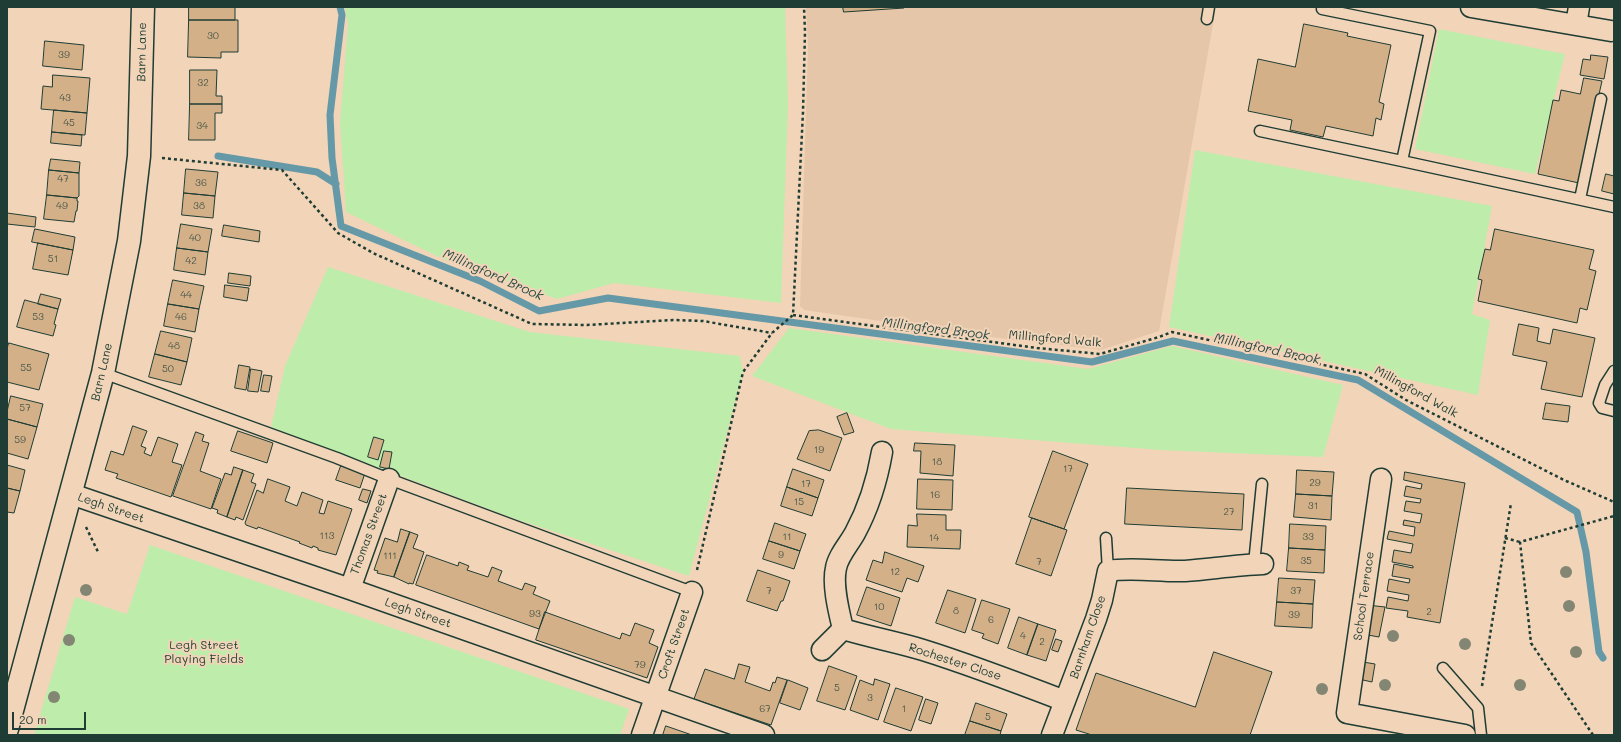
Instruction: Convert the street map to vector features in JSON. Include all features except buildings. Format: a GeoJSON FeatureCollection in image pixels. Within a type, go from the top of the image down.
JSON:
{"type":"FeatureCollection","features":[{"type":"Feature","properties":{"kind":"street","name":"Barn Lane"},"geometry":{"type":"LineString","coordinates":[[7,729],[103,373],[129,240],[139,156],[143,7]]}},
{"type":"Feature","properties":{"kind":"street"},"geometry":{"type":"LineString","coordinates":[[1471,7],[1578,16],[1611,31]]}},
{"type":"Feature","properties":{"kind":"street"},"geometry":{"type":"LineString","coordinates":[[822,650],[843,629],[836,592],[835,568],[856,532],[867,507],[877,479],[882,452]]}},
{"type":"Feature","properties":{"kind":"street","name":"Thomas Street"},"geometry":{"type":"LineString","coordinates":[[350,589],[389,479]]}},
{"type":"Feature","properties":{"kind":"street","name":"School Terrace"},"geometry":{"type":"LineString","coordinates":[[1381,479],[1347,713],[1465,735]]}},
{"type":"Feature","properties":{"kind":"street","name":"Legh Street"},"geometry":{"type":"LineString","coordinates":[[71,494],[350,589],[656,696],[743,732],[764,735]]}},
{"type":"Feature","properties":{"kind":"street"},"geometry":{"type":"LineString","coordinates":[[1108,571],[1118,569],[1185,571],[1258,564]]}},
{"type":"Feature","properties":{"kind":"street","name":"Barnham Close"},"geometry":{"type":"LineString","coordinates":[[1052,735],[1096,619],[1102,600],[1108,571]]}},
{"type":"Feature","properties":{"kind":"street","name":"Croft Street"},"geometry":{"type":"LineString","coordinates":[[642,735],[692,592]]}},
{"type":"Feature","properties":{"kind":"street","name":"Rochester Close"},"geometry":{"type":"LineString","coordinates":[[843,629],[957,661],[1065,701]]}},
{"type":"Feature","properties":{"kind":"lane"},"geometry":{"type":"LineString","coordinates":[[1207,19],[1209,7]]}},
{"type":"Feature","properties":{"kind":"lane"},"geometry":{"type":"LineString","coordinates":[[1322,9],[1430,31],[1402,161]]}},
{"type":"Feature","properties":{"kind":"lane"},"geometry":{"type":"LineString","coordinates":[[1580,199],[1601,99]]}},
{"type":"Feature","properties":{"kind":"lane"},"geometry":{"type":"LineString","coordinates":[[1260,131],[1614,207]]}},
{"type":"Feature","properties":{"kind":"lane"},"geometry":{"type":"LineString","coordinates":[[1614,371],[1605,385],[1599,403],[1602,408],[1614,411]]}},
{"type":"Feature","properties":{"kind":"lane"},"geometry":{"type":"LineString","coordinates":[[103,373],[337,458],[389,479],[692,592]]}},
{"type":"Feature","properties":{"kind":"lane"},"geometry":{"type":"LineString","coordinates":[[1258,564],[1262,484]]}},
{"type":"Feature","properties":{"kind":"lane"},"geometry":{"type":"LineString","coordinates":[[1106,538],[1108,571]]}},
{"type":"Feature","properties":{"kind":"lane"},"geometry":{"type":"LineString","coordinates":[[1443,668],[1478,708],[1481,735]]}},
{"type":"Feature","properties":{"kind":"path"},"geometry":{"type":"LineString","coordinates":[[692,592],[743,372],[772,333],[793,315],[803,112],[805,32],[804,7]]}},
{"type":"Feature","properties":{"kind":"path"},"geometry":{"type":"LineString","coordinates":[[139,156],[282,170],[338,233],[373,253],[532,324],[587,325],[673,320],[703,321],[772,333]]}},
{"type":"Feature","properties":{"kind":"path","name":"Millingford Walk"},"geometry":{"type":"LineString","coordinates":[[793,315],[1037,348],[1100,354],[1172,332],[1365,374],[1406,400],[1557,476],[1614,502]]}},
{"type":"Feature","properties":{"kind":"path"},"geometry":{"type":"LineString","coordinates":[[1478,708],[1511,503]]}},
{"type":"Feature","properties":{"kind":"path"},"geometry":{"type":"LineString","coordinates":[[1505,538],[1520,542],[1614,516]]}},
{"type":"Feature","properties":{"kind":"path"},"geometry":{"type":"LineString","coordinates":[[1520,542],[1531,643],[1593,735]]}},
{"type":"Feature","properties":{"kind":"shaded area"},"geometry":{"type":"Polygon","coordinates":[[[806,7],[1216,7],[1159,331],[1101,350],[999,338],[804,310],[800,306],[808,46],[806,7]]]}},
{"type":"Feature","properties":{"kind":"green space"},"geometry":{"type":"Polygon","coordinates":[[[345,7],[785,7],[788,104],[781,303],[614,283],[557,299],[443,259],[346,212],[340,123],[348,23],[345,7]]]}},
{"type":"Feature","properties":{"kind":"green space"},"geometry":{"type":"Polygon","coordinates":[[[1439,29],[1565,54],[1535,174],[1415,149],[1439,29]]]}},
{"type":"Feature","properties":{"kind":"green space"},"geometry":{"type":"Polygon","coordinates":[[[1195,150],[1492,206],[1472,314],[1490,320],[1478,395],[1169,327],[1195,150]]]}},
{"type":"Feature","properties":{"kind":"green space"},"geometry":{"type":"Polygon","coordinates":[[[328,267],[530,332],[740,356],[743,372],[689,576],[510,517],[271,427],[285,366],[328,267]]]}},
{"type":"Feature","properties":{"kind":"green space"},"geometry":{"type":"Polygon","coordinates":[[[789,328],[1088,369],[1172,346],[1343,385],[1323,457],[1161,450],[891,429],[752,376],[789,328]]]}},
{"type":"Feature","properties":{"kind":"green space","name":"Legh Street Playing Fields"},"geometry":{"type":"Polygon","coordinates":[[[150,545],[629,709],[620,735],[34,735],[75,597],[127,614],[150,545]]]}},
{"type":"Feature","properties":{"kind":"waterway","name":"Millingford Brook"},"geometry":{"type":"LineString","coordinates":[[340,7],[342,15],[330,115],[332,158],[341,226],[480,281],[539,311],[608,298],[1092,362],[1173,341],[1358,380],[1577,512],[1586,552],[1599,652],[1603,658]]}},
{"type":"Feature","properties":{"kind":"waterway"},"geometry":{"type":"LineString","coordinates":[[218,156],[317,172],[336,184]]}}]}
